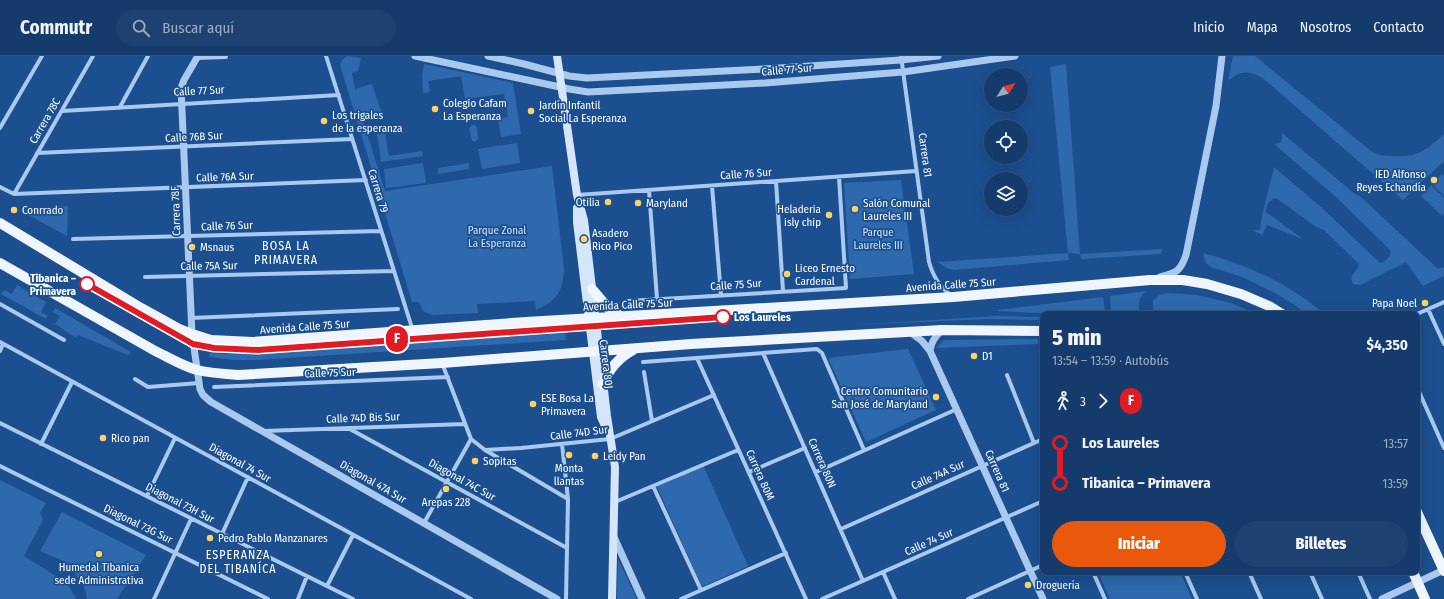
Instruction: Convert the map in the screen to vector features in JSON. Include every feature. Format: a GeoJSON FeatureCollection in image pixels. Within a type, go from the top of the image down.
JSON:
{"type":"FeatureCollection","features":[{"type":"Feature","properties":{"kind":"main road","name":"Carrera 80J"},"geometry":{"type":"LineString","coordinates":[[557,56],[577,195],[584,220],[592,289],[592,319]]}},
{"type":"Feature","properties":{"kind":"main road","name":"Carrera 80J"},"geometry":{"type":"LineString","coordinates":[[577,195],[577,222],[596,351],[601,417],[610,439]]}},
{"type":"Feature","properties":{"kind":"main road","name":"Avenida Calle 75 Sur"},"geometry":{"type":"LineString","coordinates":[[0,223],[168,323],[192,334],[220,341],[252,342],[622,317],[953,297],[1150,280],[1183,280],[1207,284],[1241,294],[1277,311]]}},
{"type":"Feature","properties":{"kind":"main road"},"geometry":{"type":"LineString","coordinates":[[0,263],[157,352],[197,370],[221,374],[238,375],[442,363],[636,348],[942,330],[1040,331]]}},
{"type":"Feature","properties":{"kind":"main road"},"geometry":{"type":"LineString","coordinates":[[592,289],[609,310],[622,317]]}},
{"type":"Feature","properties":{"kind":"main road"},"geometry":{"type":"LineString","coordinates":[[604,384],[608,373],[618,360],[636,348]]}},
{"type":"Feature","properties":{"kind":"main road","name":"Carrera 80J"},"geometry":{"type":"LineString","coordinates":[[596,351],[604,384],[610,439],[615,467],[614,537]]}},
{"type":"Feature","properties":{"kind":"main road"},"geometry":{"type":"LineString","coordinates":[[1420,519],[1444,571]]}},
{"type":"Feature","properties":{"kind":"main road"},"geometry":{"type":"LineString","coordinates":[[612,599],[614,537]]}},
{"type":"Feature","properties":{"kind":"main road"},"geometry":{"type":"LineString","coordinates":[[1414,575],[1425,599]]}},
{"type":"Feature","properties":{"kind":"street"},"geometry":{"type":"LineString","coordinates":[[0,128],[42,56]]}},
{"type":"Feature","properties":{"kind":"street","name":"Carrera 78C"},"geometry":{"type":"LineString","coordinates":[[14,194],[93,56]]}},
{"type":"Feature","properties":{"kind":"street"},"geometry":{"type":"LineString","coordinates":[[120,107],[148,56]]}},
{"type":"Feature","properties":{"kind":"street","name":"Carrera 79"},"geometry":{"type":"LineString","coordinates":[[326,56],[413,331]]}},
{"type":"Feature","properties":{"kind":"street","name":"Calle 77 Sur"},"geometry":{"type":"LineString","coordinates":[[415,56],[588,92],[765,83],[903,72],[1015,56]]}},
{"type":"Feature","properties":{"kind":"street","name":"Calle 77 Sur"},"geometry":{"type":"LineString","coordinates":[[488,56],[569,76],[587,78],[938,56]]}},
{"type":"Feature","properties":{"kind":"street"},"geometry":{"type":"LineString","coordinates":[[1150,280],[1175,272],[1181,269],[1183,265],[1216,106],[1222,56]]}},
{"type":"Feature","properties":{"kind":"street"},"geometry":{"type":"LineString","coordinates":[[197,57],[226,57]]}},
{"type":"Feature","properties":{"kind":"street","name":"Carrera 78F"},"geometry":{"type":"LineString","coordinates":[[197,57],[182,84],[191,318],[197,370]]}},
{"type":"Feature","properties":{"kind":"street","name":"Carrera 81"},"geometry":{"type":"LineString","coordinates":[[901,58],[929,262],[931,270],[940,285],[953,297]]}},
{"type":"Feature","properties":{"kind":"street","name":"Calle 77 Sur"},"geometry":{"type":"LineString","coordinates":[[62,111],[338,94]]}},
{"type":"Feature","properties":{"kind":"street","name":"Calle 76B Sur"},"geometry":{"type":"LineString","coordinates":[[37,153],[352,139]]}},
{"type":"Feature","properties":{"kind":"street","name":"Calle 76 Sur"},"geometry":{"type":"LineString","coordinates":[[577,195],[916,171]]}},
{"type":"Feature","properties":{"kind":"street","name":"Calle 75 Sur"},"geometry":{"type":"LineString","coordinates":[[628,301],[846,288],[839,176]]}},
{"type":"Feature","properties":{"kind":"street","name":"Calle 76A Sur"},"geometry":{"type":"LineString","coordinates":[[14,194],[366,180]]}},
{"type":"Feature","properties":{"kind":"street"},"geometry":{"type":"LineString","coordinates":[[776,181],[783,291]]}},
{"type":"Feature","properties":{"kind":"street"},"geometry":{"type":"LineString","coordinates":[[712,186],[720,295]]}},
{"type":"Feature","properties":{"kind":"street"},"geometry":{"type":"LineString","coordinates":[[0,187],[14,194]]}},
{"type":"Feature","properties":{"kind":"street"},"geometry":{"type":"LineString","coordinates":[[649,190],[657,299]]}},
{"type":"Feature","properties":{"kind":"street","name":"Calle 76 Sur"},"geometry":{"type":"LineString","coordinates":[[73,238],[381,230]]}},
{"type":"Feature","properties":{"kind":"street","name":"Calle 75A Sur"},"geometry":{"type":"LineString","coordinates":[[145,277],[394,271]]}},
{"type":"Feature","properties":{"kind":"street"},"geometry":{"type":"LineString","coordinates":[[1420,313],[1444,302]]}},
{"type":"Feature","properties":{"kind":"street"},"geometry":{"type":"LineString","coordinates":[[0,304],[64,340]]}},
{"type":"Feature","properties":{"kind":"street"},"geometry":{"type":"LineString","coordinates":[[191,318],[398,309]]}},
{"type":"Feature","properties":{"kind":"street"},"geometry":{"type":"LineString","coordinates":[[1428,309],[1444,344]]}},
{"type":"Feature","properties":{"kind":"street"},"geometry":{"type":"LineString","coordinates":[[930,351],[930,346],[934,338],[942,330]]}},
{"type":"Feature","properties":{"kind":"street","name":"Carrera 81"},"geometry":{"type":"LineString","coordinates":[[910,332],[922,341],[930,351],[1043,599]]}},
{"type":"Feature","properties":{"kind":"street"},"geometry":{"type":"LineString","coordinates":[[0,351],[2,343]]}},
{"type":"Feature","properties":{"kind":"street","name":"Diagonal 74 Sur"},"geometry":{"type":"LineString","coordinates":[[2,343],[471,599]]}},
{"type":"Feature","properties":{"kind":"street"},"geometry":{"type":"LineString","coordinates":[[642,362],[815,349],[819,350],[824,358],[864,450]]}},
{"type":"Feature","properties":{"kind":"street","name":"Carrera 80N"},"geometry":{"type":"LineString","coordinates":[[764,353],[863,581]]}},
{"type":"Feature","properties":{"kind":"street","name":"Carrera 80M"},"geometry":{"type":"LineString","coordinates":[[697,358],[806,599]]}},
{"type":"Feature","properties":{"kind":"street"},"geometry":{"type":"LineString","coordinates":[[442,363],[471,439],[485,450],[568,499]]}},
{"type":"Feature","properties":{"kind":"street","name":"Diagonal 47A Sur"},"geometry":{"type":"LineString","coordinates":[[197,370],[201,392],[211,402],[557,599]]}},
{"type":"Feature","properties":{"kind":"street"},"geometry":{"type":"LineString","coordinates":[[644,372],[652,421]]}},
{"type":"Feature","properties":{"kind":"street"},"geometry":{"type":"LineString","coordinates":[[1007,375],[1034,443]]}},
{"type":"Feature","properties":{"kind":"street","name":"Calle 75 Sur"},"geometry":{"type":"LineString","coordinates":[[214,387],[448,377]]}},
{"type":"Feature","properties":{"kind":"street"},"geometry":{"type":"LineString","coordinates":[[135,379],[148,386],[199,384]]}},
{"type":"Feature","properties":{"kind":"street"},"geometry":{"type":"LineString","coordinates":[[41,444],[72,382]]}},
{"type":"Feature","properties":{"kind":"street"},"geometry":{"type":"LineString","coordinates":[[1420,394],[1444,448]]}},
{"type":"Feature","properties":{"kind":"street","name":"Calle 74D Sur"},"geometry":{"type":"LineString","coordinates":[[485,450],[610,439],[714,395]]}},
{"type":"Feature","properties":{"kind":"street"},"geometry":{"type":"LineString","coordinates":[[816,472],[957,409]]}},
{"type":"Feature","properties":{"kind":"street","name":"Diagonal 73H Sur"},"geometry":{"type":"LineString","coordinates":[[0,423],[353,599]]}},
{"type":"Feature","properties":{"kind":"street","name":"Calle 74D Bis Sur"},"geometry":{"type":"LineString","coordinates":[[261,431],[465,424]]}},
{"type":"Feature","properties":{"kind":"street","name":"Diagonal 74C Sur"},"geometry":{"type":"LineString","coordinates":[[348,428],[568,548]]}},
{"type":"Feature","properties":{"kind":"street"},"geometry":{"type":"LineString","coordinates":[[147,496],[176,438]]}},
{"type":"Feature","properties":{"kind":"street"},"geometry":{"type":"LineString","coordinates":[[424,523],[471,439]]}},
{"type":"Feature","properties":{"kind":"street","name":"Calle 74A Sur"},"geometry":{"type":"LineString","coordinates":[[841,529],[1040,440]]}},
{"type":"Feature","properties":{"kind":"street"},"geometry":{"type":"LineString","coordinates":[[562,444],[568,499],[566,599]]}},
{"type":"Feature","properties":{"kind":"street"},"geometry":{"type":"LineString","coordinates":[[749,472],[805,448]]}},
{"type":"Feature","properties":{"kind":"street"},"geometry":{"type":"LineString","coordinates":[[615,502],[738,450]]}},
{"type":"Feature","properties":{"kind":"street","name":"Diagonal 73G Sur"},"geometry":{"type":"LineString","coordinates":[[0,466],[268,599]]}},
{"type":"Feature","properties":{"kind":"street"},"geometry":{"type":"LineString","coordinates":[[222,534],[248,477]]}},
{"type":"Feature","properties":{"kind":"street"},"geometry":{"type":"LineString","coordinates":[[653,486],[701,590]]}},
{"type":"Feature","properties":{"kind":"street","name":"Calle 74 Sur"},"geometry":{"type":"LineString","coordinates":[[822,599],[1040,501]]}},
{"type":"Feature","properties":{"kind":"street"},"geometry":{"type":"LineString","coordinates":[[154,599],[191,519]]}},
{"type":"Feature","properties":{"kind":"street"},"geometry":{"type":"LineString","coordinates":[[327,586],[353,535]]}},
{"type":"Feature","properties":{"kind":"street","name":"Carrera 80J"},"geometry":{"type":"LineString","coordinates":[[614,537],[642,599]]}},
{"type":"Feature","properties":{"kind":"street"},"geometry":{"type":"LineString","coordinates":[[681,599],[786,553]]}},
{"type":"Feature","properties":{"kind":"street"},"geometry":{"type":"LineString","coordinates":[[970,599],[1040,566]]}},
{"type":"Feature","properties":{"kind":"street"},"geometry":{"type":"LineString","coordinates":[[1382,599],[1444,571]]}},
{"type":"Feature","properties":{"kind":"street"},"geometry":{"type":"LineString","coordinates":[[883,572],[895,599]]}},
{"type":"Feature","properties":{"kind":"street"},"geometry":{"type":"LineString","coordinates":[[1093,575],[1105,599]]}},
{"type":"Feature","properties":{"kind":"street"},"geometry":{"type":"LineString","coordinates":[[1186,575],[1197,599]]}},
{"type":"Feature","properties":{"kind":"street"},"geometry":{"type":"LineString","coordinates":[[1249,575],[1259,598]]}},
{"type":"Feature","properties":{"kind":"street"},"geometry":{"type":"LineString","coordinates":[[1311,575],[1322,599]]}},
{"type":"Feature","properties":{"kind":"street"},"geometry":{"type":"LineString","coordinates":[[1359,575],[1370,599]]}},
{"type":"Feature","properties":{"kind":"street"},"geometry":{"type":"LineString","coordinates":[[298,599],[307,576]]}},
{"type":"Feature","properties":{"kind":"green space","name":"Parque Zonal La Esperanza"},"geometry":{"type":"Polygon","coordinates":[[[347,56],[361,58],[358,71],[352,73],[355,89],[372,84],[382,114],[363,120],[385,191],[552,166],[564,269],[560,289],[554,299],[536,310],[535,301],[477,304],[478,313],[432,315],[423,311],[419,302],[412,302],[340,65],[342,60],[347,56]]]}},
{"type":"Feature","properties":{"kind":"green space"},"geometry":{"type":"Polygon","coordinates":[[[1233,56],[1255,56],[1371,151],[1378,154],[1385,156],[1407,156],[1414,154],[1432,145],[1444,134],[1444,161],[1403,200],[1264,79],[1255,74],[1246,72],[1237,74],[1228,81],[1233,56]]]}},
{"type":"Feature","properties":{"kind":"green space"},"geometry":{"type":"Polygon","coordinates":[[[424,64],[513,83],[521,134],[501,137],[498,119],[508,117],[504,94],[465,99],[461,76],[428,81],[430,92],[423,93],[422,76],[424,64]]]}},
{"type":"Feature","properties":{"kind":"green space"},"geometry":{"type":"Polygon","coordinates":[[[1066,64],[1080,254],[1068,253],[1050,67],[1066,64]]]}},
{"type":"Feature","properties":{"kind":"green space"},"geometry":{"type":"Polygon","coordinates":[[[472,125],[475,125],[477,128],[478,139],[475,142],[472,141],[469,128],[472,125]]]}},
{"type":"Feature","properties":{"kind":"green space"},"geometry":{"type":"Polygon","coordinates":[[[385,133],[389,156],[422,151],[423,156],[381,162],[377,134],[385,133]]]}},
{"type":"Feature","properties":{"kind":"green space"},"geometry":{"type":"Polygon","coordinates":[[[1282,133],[1355,194],[1361,197],[1438,269],[1444,267],[1444,276],[1423,286],[1406,262],[1360,285],[1353,284],[1352,275],[1357,270],[1359,264],[1324,230],[1316,227],[1276,198],[1268,203],[1266,212],[1303,239],[1267,225],[1262,235],[1252,230],[1260,230],[1262,215],[1274,167],[1321,207],[1380,263],[1389,257],[1391,251],[1336,197],[1274,144],[1280,143],[1282,133]]]}},
{"type":"Feature","properties":{"kind":"green space"},"geometry":{"type":"Polygon","coordinates":[[[517,143],[520,163],[482,169],[478,149],[517,143]]]}},
{"type":"Feature","properties":{"kind":"green space"},"geometry":{"type":"Polygon","coordinates":[[[423,163],[426,183],[386,188],[384,169],[423,163]]]}},
{"type":"Feature","properties":{"kind":"green space"},"geometry":{"type":"Polygon","coordinates":[[[469,163],[469,169],[438,174],[438,168],[469,163]]]}},
{"type":"Feature","properties":{"kind":"green space"},"geometry":{"type":"Polygon","coordinates":[[[1442,174],[1444,176],[1444,196],[1432,184],[1442,174]]]}},
{"type":"Feature","properties":{"kind":"green space","name":"Parque Laureles III"},"geometry":{"type":"Polygon","coordinates":[[[901,180],[914,274],[850,279],[844,183],[901,180]]]}},
{"type":"Feature","properties":{"kind":"green space"},"geometry":{"type":"Polygon","coordinates":[[[1431,185],[1444,198],[1444,213],[1442,216],[1421,196],[1431,185]]]}},
{"type":"Feature","properties":{"kind":"green space"},"geometry":{"type":"Polygon","coordinates":[[[68,206],[67,236],[19,210],[68,206]]]}},
{"type":"Feature","properties":{"kind":"green space"},"geometry":{"type":"Polygon","coordinates":[[[1162,249],[1161,254],[1081,259],[1080,254],[1162,249]]]}},
{"type":"Feature","properties":{"kind":"green space"},"geometry":{"type":"Polygon","coordinates":[[[1068,253],[1069,260],[954,270],[946,268],[938,262],[1068,253]]]}},
{"type":"Feature","properties":{"kind":"green space"},"geometry":{"type":"Polygon","coordinates":[[[1203,253],[1251,269],[1297,293],[1320,311],[1303,311],[1279,295],[1242,277],[1211,267],[1206,263],[1203,253]]]}},
{"type":"Feature","properties":{"kind":"green space"},"geometry":{"type":"Polygon","coordinates":[[[17,285],[46,302],[41,312],[48,316],[46,319],[1,294],[4,290],[12,294],[17,285]]]}},
{"type":"Feature","properties":{"kind":"green space"},"geometry":{"type":"Polygon","coordinates":[[[1146,291],[1141,296],[1139,301],[1140,311],[1111,311],[1110,296],[1146,291]]]}},
{"type":"Feature","properties":{"kind":"green space"},"geometry":{"type":"Polygon","coordinates":[[[1167,293],[1197,295],[1231,303],[1250,311],[1154,311],[1153,301],[1159,295],[1167,293]]]}},
{"type":"Feature","properties":{"kind":"green space"},"geometry":{"type":"Polygon","coordinates":[[[1103,297],[1105,311],[1040,311],[1040,313],[1034,313],[998,310],[1103,297]]]}},
{"type":"Feature","properties":{"kind":"green space"},"geometry":{"type":"Polygon","coordinates":[[[55,308],[131,352],[128,355],[78,335],[76,338],[55,324],[60,316],[53,312],[55,308]]]}},
{"type":"Feature","properties":{"kind":"green space"},"geometry":{"type":"Polygon","coordinates":[[[998,316],[1040,317],[1040,320],[987,319],[851,325],[998,316]]]}},
{"type":"Feature","properties":{"kind":"green space"},"geometry":{"type":"Polygon","coordinates":[[[565,333],[566,340],[257,360],[235,360],[209,357],[210,352],[221,354],[256,354],[565,333]]]}},
{"type":"Feature","properties":{"kind":"green space"},"geometry":{"type":"Polygon","coordinates":[[[1038,339],[1038,344],[936,348],[944,340],[1038,339]]]}},
{"type":"Feature","properties":{"kind":"green space"},"geometry":{"type":"Polygon","coordinates":[[[908,349],[936,410],[866,442],[828,358],[908,349]]]}},
{"type":"Feature","properties":{"kind":"green space"},"geometry":{"type":"Polygon","coordinates":[[[703,465],[748,566],[702,587],[657,487],[703,465]]]}},
{"type":"Feature","properties":{"kind":"green space"},"geometry":{"type":"Polygon","coordinates":[[[0,480],[46,503],[40,513],[43,520],[24,556],[67,583],[76,599],[0,599],[0,480]]]}},
{"type":"Feature","properties":{"kind":"green space"},"geometry":{"type":"Polygon","coordinates":[[[62,512],[146,555],[117,599],[87,599],[85,589],[68,563],[40,551],[62,512]]]}},
{"type":"Feature","properties":{"kind":"green space"},"geometry":{"type":"Polygon","coordinates":[[[618,559],[637,599],[617,599],[618,559]]]}},
{"type":"Feature","properties":{"kind":"green space"},"geometry":{"type":"Polygon","coordinates":[[[1099,575],[1181,575],[1192,599],[1110,599],[1099,575]]]}},
{"type":"Feature","properties":{"kind":"bus line","name":"F"},"geometry":{"type":"LineString","coordinates":[[87,284],[193,344],[224,349],[258,350],[723,317]]}},
{"type":"Feature","properties":{"kind":"place","name":"Colegio Cafam La Esperanza"},"geometry":{"type":"Point","coordinates":[435,109]}},
{"type":"Feature","properties":{"kind":"place","name":"Jardín Infantil Social La Esperanza"},"geometry":{"type":"Point","coordinates":[531,111]}},
{"type":"Feature","properties":{"kind":"place","name":"Los trigales de la esperanza"},"geometry":{"type":"Point","coordinates":[324,121]}},
{"type":"Feature","properties":{"kind":"place","name":"IED Alfonso Reyes Echandía"},"geometry":{"type":"Point","coordinates":[1434,180]}},
{"type":"Feature","properties":{"kind":"place","name":"Otilia"},"geometry":{"type":"Point","coordinates":[608,202]}},
{"type":"Feature","properties":{"kind":"place","name":"Maryland"},"geometry":{"type":"Point","coordinates":[638,203]}},
{"type":"Feature","properties":{"kind":"place","name":"Salón Comunal Laureles III"},"geometry":{"type":"Point","coordinates":[855,209]}},
{"type":"Feature","properties":{"kind":"place","name":"Conrrado"},"geometry":{"type":"Point","coordinates":[14,210]}},
{"type":"Feature","properties":{"kind":"place","name":"Heladeria isly chip"},"geometry":{"type":"Point","coordinates":[829,215]}},
{"type":"Feature","properties":{"kind":"place","name":"Asadero Rico Pico"},"geometry":{"type":"Point","coordinates":[584,239]}},
{"type":"Feature","properties":{"kind":"place","name":"Msnaus"},"geometry":{"type":"Point","coordinates":[192,247]}},
{"type":"Feature","properties":{"kind":"place","name":"Liceo Ernesto Cardenal"},"geometry":{"type":"Point","coordinates":[787,274]}},
{"type":"Feature","properties":{"kind":"place","name":"Tibanica – Primavera"},"geometry":{"type":"Point","coordinates":[87,284]}},
{"type":"Feature","properties":{"kind":"place","name":"Papa Noel"},"geometry":{"type":"Point","coordinates":[1425,303]}},
{"type":"Feature","properties":{"kind":"place","name":"Los Laureles"},"geometry":{"type":"Point","coordinates":[723,317]}},
{"type":"Feature","properties":{"kind":"place","name":"D1"},"geometry":{"type":"Point","coordinates":[974,356]}},
{"type":"Feature","properties":{"kind":"place","name":"Centro Comunitario San José de Maryland"},"geometry":{"type":"Point","coordinates":[936,397]}},
{"type":"Feature","properties":{"kind":"place","name":"ESE Bosa La Primavera"},"geometry":{"type":"Point","coordinates":[533,404]}},
{"type":"Feature","properties":{"kind":"place","name":"Rico pan"},"geometry":{"type":"Point","coordinates":[103,438]}},
{"type":"Feature","properties":{"kind":"place","name":"Monta llantas"},"geometry":{"type":"Point","coordinates":[569,455]}},
{"type":"Feature","properties":{"kind":"place","name":"Leidy Pan"},"geometry":{"type":"Point","coordinates":[595,456]}},
{"type":"Feature","properties":{"kind":"place","name":"Sopitas"},"geometry":{"type":"Point","coordinates":[475,461]}},
{"type":"Feature","properties":{"kind":"place","name":"Arepas 228"},"geometry":{"type":"Point","coordinates":[446,489]}},
{"type":"Feature","properties":{"kind":"place","name":"Pedro Pablo Manzanares"},"geometry":{"type":"Point","coordinates":[210,538]}},
{"type":"Feature","properties":{"kind":"place","name":"Humedal Tibanica sede Administrativa"},"geometry":{"type":"Point","coordinates":[99,554]}},
{"type":"Feature","properties":{"kind":"place","name":"Droguería"},"geometry":{"type":"Point","coordinates":[1028,585]}},
{"type":"Feature","properties":{"kind":"district","name":"BOSA LA PRIMAVERA"},"geometry":{"type":"Point","coordinates":[286,253]}},
{"type":"Feature","properties":{"kind":"district","name":"ESPERANZA DEL TIBANÍCA"},"geometry":{"type":"Point","coordinates":[238,562]}}]}
